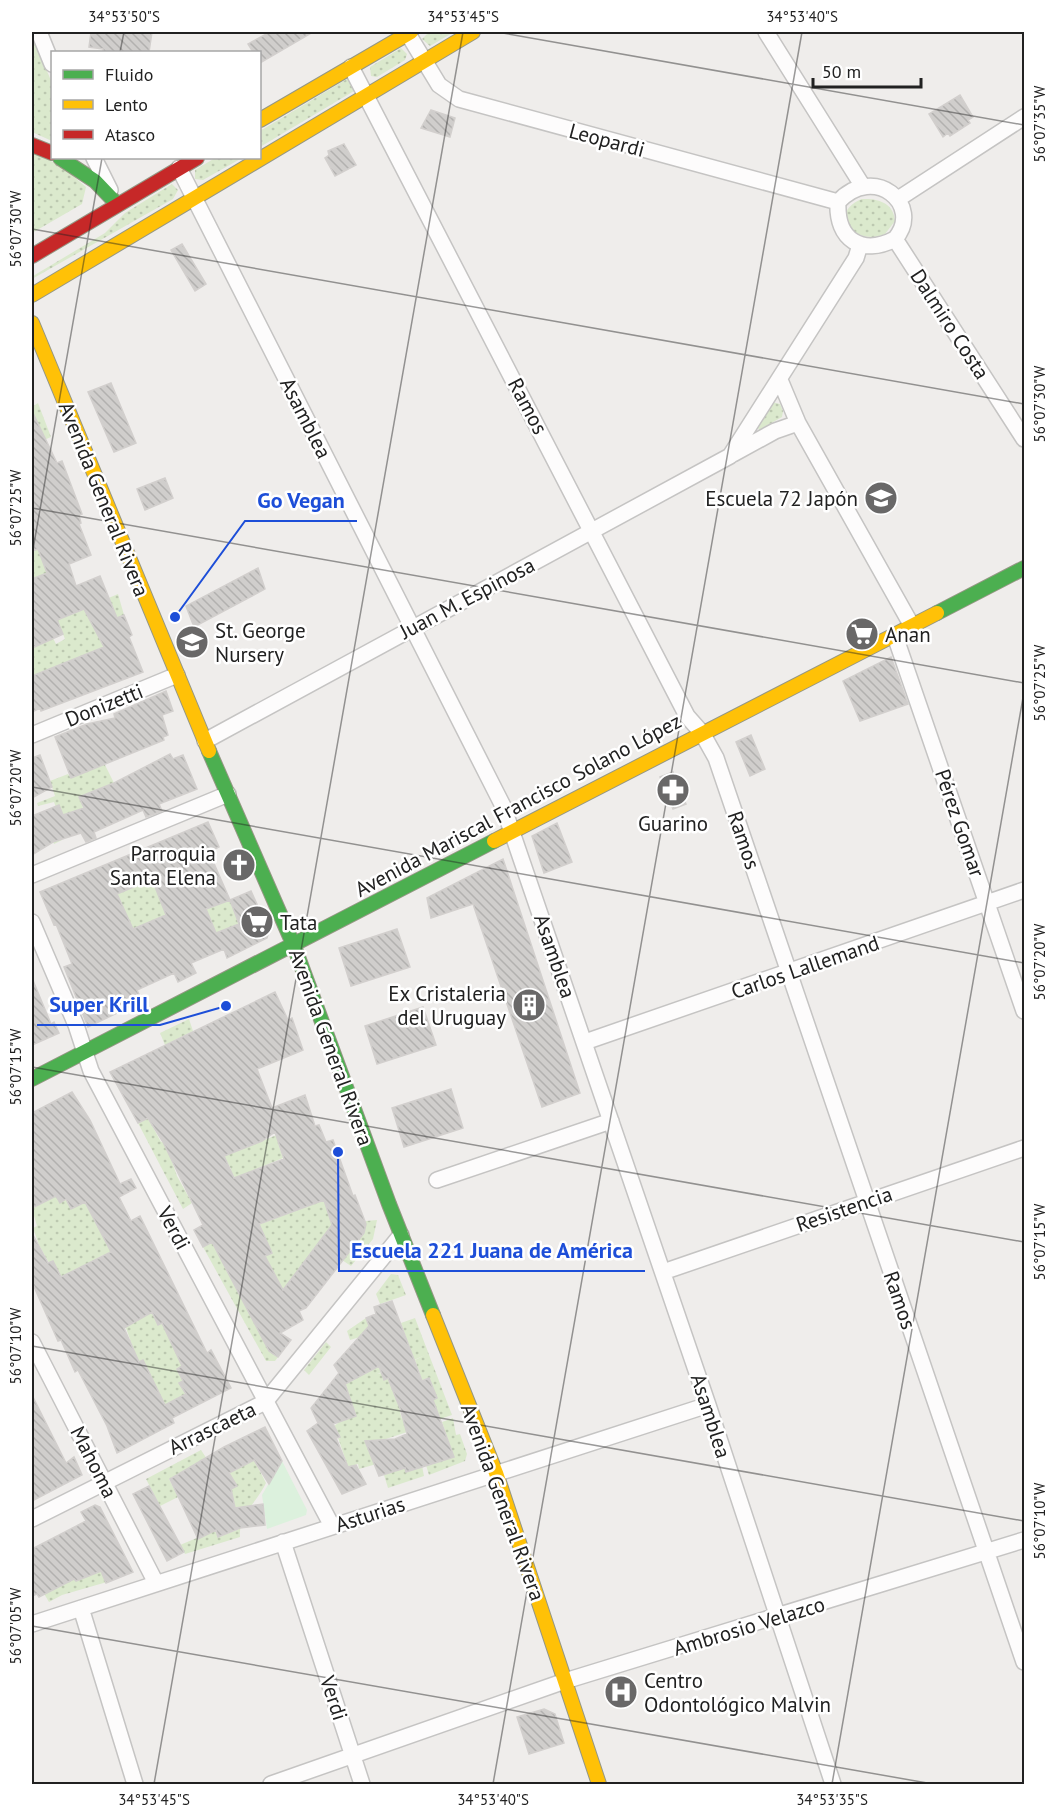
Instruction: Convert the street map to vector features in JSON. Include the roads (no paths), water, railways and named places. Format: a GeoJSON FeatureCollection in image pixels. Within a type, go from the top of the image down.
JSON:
{"type":"FeatureCollection","features":[{"type":"Feature","properties":{"kind":"main road"},"geometry":{"type":"LineString","coordinates":[[261,159],[473,32]]}},
{"type":"Feature","properties":{"kind":"main road"},"geometry":{"type":"LineString","coordinates":[[261,119],[409,33]]}},
{"type":"Feature","properties":{"kind":"main road"},"geometry":{"type":"LineString","coordinates":[[32,145],[51,153]]}},
{"type":"Feature","properties":{"kind":"main road"},"geometry":{"type":"LineString","coordinates":[[62,159],[95,181],[116,203]]}},
{"type":"Feature","properties":{"kind":"main road"},"geometry":{"type":"LineString","coordinates":[[32,256],[116,203],[194,159]]}},
{"type":"Feature","properties":{"kind":"main road"},"geometry":{"type":"LineString","coordinates":[[32,295],[261,159]]}},
{"type":"Feature","properties":{"kind":"main road","name":"Avenida General Rivera"},"geometry":{"type":"LineString","coordinates":[[32,322],[177,675],[294,946],[401,1235],[496,1473],[599,1785]]}},
{"type":"Feature","properties":{"kind":"main road","name":"Avenida Mariscal Francisco Solano López"},"geometry":{"type":"LineString","coordinates":[[32,1079],[1024,568]]}},
{"type":"Feature","properties":{"kind":"street"},"geometry":{"type":"LineString","coordinates":[[39,32],[51,62]]}},
{"type":"Feature","properties":{"kind":"street"},"geometry":{"type":"LineString","coordinates":[[766,32],[862,185]]}},
{"type":"Feature","properties":{"kind":"street","name":"Leopardi"},"geometry":{"type":"LineString","coordinates":[[409,33],[444,91],[470,104],[838,202]]}},
{"type":"Feature","properties":{"kind":"street","name":"Ramos"},"geometry":{"type":"LineString","coordinates":[[351,67],[593,530],[687,716],[702,733],[716,758],[1024,1662]]}},
{"type":"Feature","properties":{"kind":"street"},"geometry":{"type":"LineString","coordinates":[[898,199],[1024,117]]}},
{"type":"Feature","properties":{"kind":"street"},"geometry":{"type":"LineString","coordinates":[[94,159],[116,203]]}},
{"type":"Feature","properties":{"kind":"street","name":"Asamblea"},"geometry":{"type":"LineString","coordinates":[[179,168],[503,806],[708,1405],[833,1785]]}},
{"type":"Feature","properties":{"kind":"street"},"geometry":{"type":"LineString","coordinates":[[862,185],[884,189],[898,199],[902,206],[902,223],[895,239],[876,246],[860,245],[844,234],[837,213],[838,202],[849,190],[862,185]]}},
{"type":"Feature","properties":{"kind":"street","name":"Dalmiro Costa"},"geometry":{"type":"LineString","coordinates":[[895,239],[1024,439]]}},
{"type":"Feature","properties":{"kind":"street","name":"Juan M. Espinosa"},"geometry":{"type":"LineString","coordinates":[[730,456],[856,258],[860,245]]}},
{"type":"Feature","properties":{"kind":"street"},"geometry":{"type":"LineString","coordinates":[[780,380],[798,423],[912,626]]}},
{"type":"Feature","properties":{"kind":"street","name":"Juan M. Espinosa"},"geometry":{"type":"LineString","coordinates":[[205,741],[775,431],[798,423]]}},
{"type":"Feature","properties":{"kind":"street","name":"Pérez Gomar"},"geometry":{"type":"LineString","coordinates":[[895,636],[1024,1011]]}},
{"type":"Feature","properties":{"kind":"street","name":"Donizetti"},"geometry":{"type":"LineString","coordinates":[[32,735],[177,675]]}},
{"type":"Feature","properties":{"kind":"street"},"geometry":{"type":"LineString","coordinates":[[32,875],[228,794]]}},
{"type":"Feature","properties":{"kind":"street","name":"Carlos Lallemand"},"geometry":{"type":"LineString","coordinates":[[585,1042],[1024,890]]}},
{"type":"Feature","properties":{"kind":"street","name":"Verdi"},"geometry":{"type":"LineString","coordinates":[[32,922],[92,1071],[332,1526]]}},
{"type":"Feature","properties":{"kind":"street"},"geometry":{"type":"LineString","coordinates":[[437,1180],[611,1121]]}},
{"type":"Feature","properties":{"kind":"street","name":"Resistencia"},"geometry":{"type":"LineString","coordinates":[[663,1272],[1024,1148]]}},
{"type":"Feature","properties":{"kind":"street","name":"Arrascaeta"},"geometry":{"type":"LineString","coordinates":[[32,1519],[265,1402],[401,1235]]}},
{"type":"Feature","properties":{"kind":"street","name":"Mahoma"},"geometry":{"type":"LineString","coordinates":[[32,1342],[156,1583]]}},
{"type":"Feature","properties":{"kind":"street","name":"Asturias"},"geometry":{"type":"LineString","coordinates":[[32,1624],[708,1405]]}},
{"type":"Feature","properties":{"kind":"street","name":"Ambrosio Velazco"},"geometry":{"type":"LineString","coordinates":[[270,1785],[565,1681],[1024,1540]]}},
{"type":"Feature","properties":{"kind":"street","name":"Verdi"},"geometry":{"type":"LineString","coordinates":[[283,1542],[363,1785]]}},
{"type":"Feature","properties":{"kind":"street"},"geometry":{"type":"LineString","coordinates":[[81,1608],[135,1785]]}},
{"type":"Feature","properties":{"kind":"place","name":"Escuela 72 Japón"},"geometry":{"type":"Point","coordinates":[881,498]}},
{"type":"Feature","properties":{"kind":"place","name":"Go Vegan"},"geometry":{"type":"Point","coordinates":[175,617]}},
{"type":"Feature","properties":{"kind":"place","name":"Anan"},"geometry":{"type":"Point","coordinates":[862,634]}},
{"type":"Feature","properties":{"kind":"place","name":"St. George Nursery"},"geometry":{"type":"Point","coordinates":[192,642]}},
{"type":"Feature","properties":{"kind":"place","name":"Guarino"},"geometry":{"type":"Point","coordinates":[673,790]}},
{"type":"Feature","properties":{"kind":"place","name":"Parroquia Santa Elena"},"geometry":{"type":"Point","coordinates":[239,865]}},
{"type":"Feature","properties":{"kind":"place","name":"Tata"},"geometry":{"type":"Point","coordinates":[257,922]}},
{"type":"Feature","properties":{"kind":"place","name":"Ex Cristaleria del Uruguay"},"geometry":{"type":"Point","coordinates":[529,1005]}},
{"type":"Feature","properties":{"kind":"place","name":"Super Krill"},"geometry":{"type":"Point","coordinates":[226,1006]}},
{"type":"Feature","properties":{"kind":"place","name":"Escuela 221 Juana de América"},"geometry":{"type":"Point","coordinates":[338,1152]}},
{"type":"Feature","properties":{"kind":"place","name":"Centro Odontológico Malvin"},"geometry":{"type":"Point","coordinates":[621,1692]}}]}
